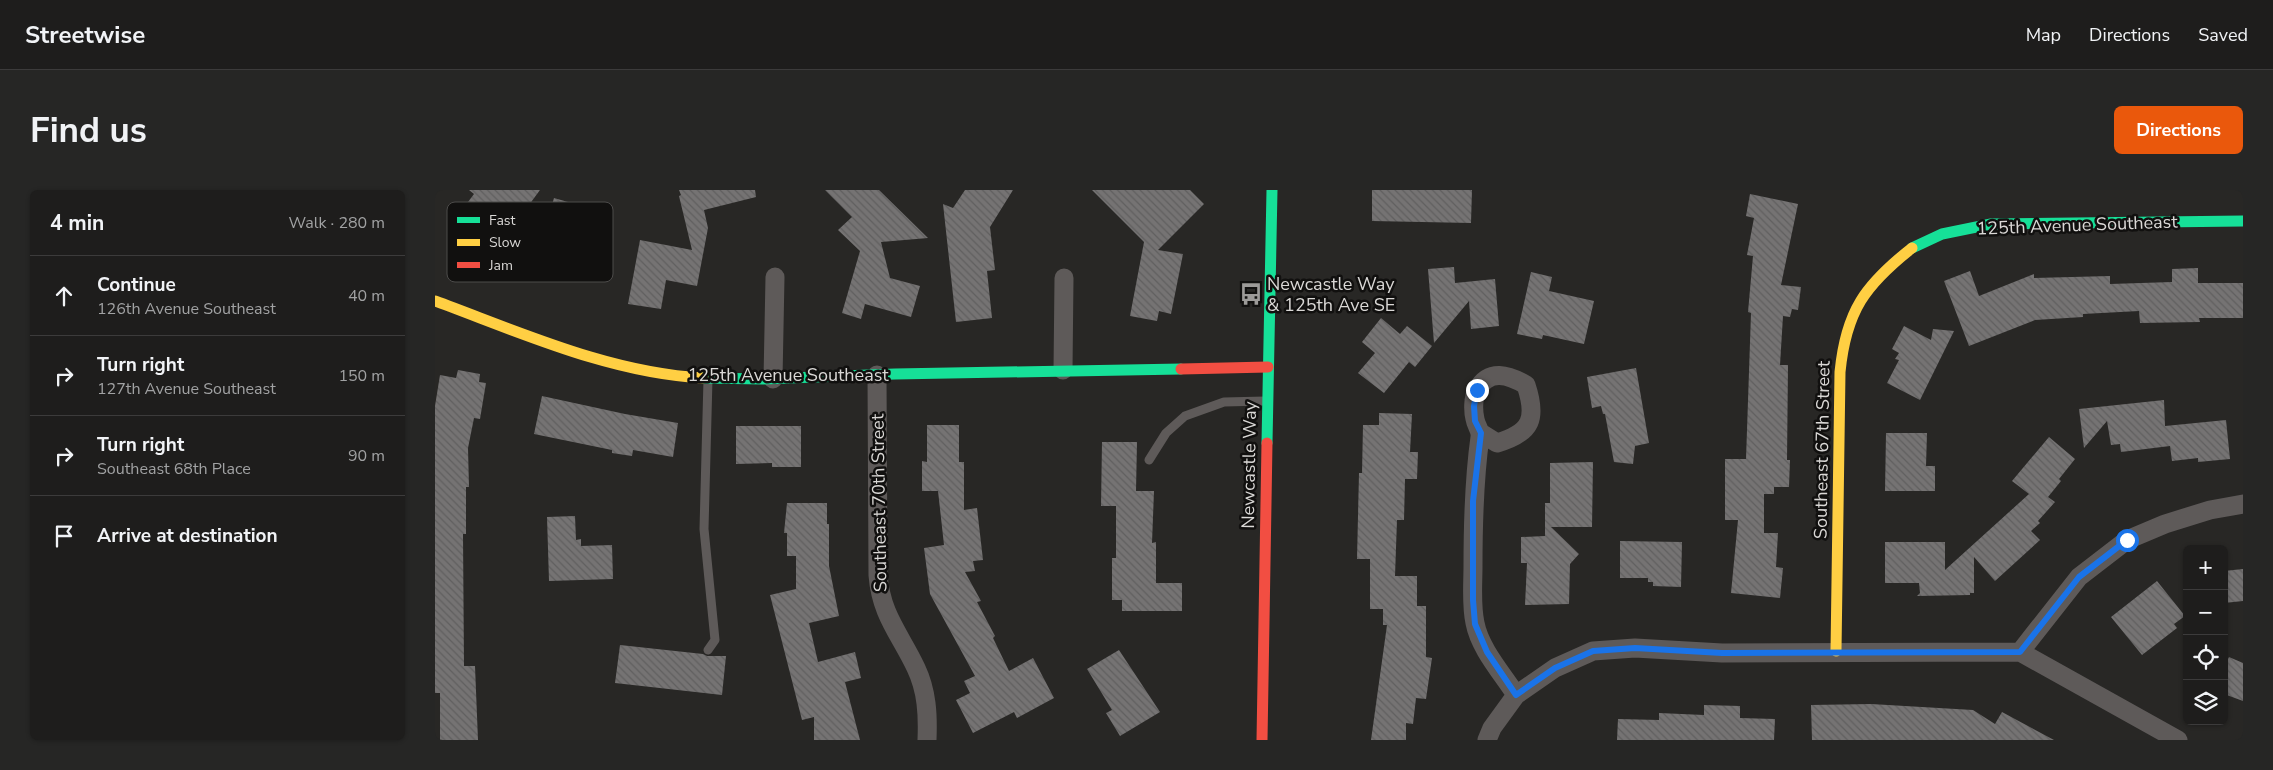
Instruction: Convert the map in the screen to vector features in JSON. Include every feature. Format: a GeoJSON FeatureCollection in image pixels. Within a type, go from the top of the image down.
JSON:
{"type":"FeatureCollection","features":[{"type":"Feature","properties":{"kind":"street","name":"Newcastle Way"},"geometry":{"type":"LineString","coordinates":[[1262,740],[1272,190]]}},
{"type":"Feature","properties":{"kind":"street","name":"125th Avenue Southeast"},"geometry":{"type":"LineString","coordinates":[[1890,265],[1915,245],[1965,228],[1991,224],[2243,221]]}},
{"type":"Feature","properties":{"kind":"street","name":"Southeast 67th Street"},"geometry":{"type":"LineString","coordinates":[[1836,651],[1839,372],[1843,343],[1853,313],[1865,292],[1890,265]]}},
{"type":"Feature","properties":{"kind":"street"},"geometry":{"type":"LineString","coordinates":[[773,378],[775,277]]}},
{"type":"Feature","properties":{"kind":"street"},"geometry":{"type":"LineString","coordinates":[[1063,370],[1065,278]]}},
{"type":"Feature","properties":{"kind":"street","name":"125th Avenue Southeast"},"geometry":{"type":"LineString","coordinates":[[435,301],[551,344],[633,368],[709,377],[773,378],[1063,370],[1268,368]]}},
{"type":"Feature","properties":{"kind":"street","name":"Southeast 70th Street"},"geometry":{"type":"LineString","coordinates":[[877,375],[878,575],[880,596],[887,616],[916,668],[924,690],[928,710],[927,740]]}},
{"type":"Feature","properties":{"kind":"street"},"geometry":{"type":"LineString","coordinates":[[1481,433],[1473,501],[1473,600],[1475,624],[1487,652],[1516,695]]}},
{"type":"Feature","properties":{"kind":"street"},"geometry":{"type":"LineString","coordinates":[[2020,652],[2079,577],[2127,540],[2165,524],[2210,510],[2243,504]]}},
{"type":"Feature","properties":{"kind":"street"},"geometry":{"type":"LineString","coordinates":[[1487,740],[1492,728],[1516,695],[1555,668],[1593,651],[1635,648],[1722,653],[1836,651],[2020,652],[2178,740]]}},
{"type":"Feature","properties":{"kind":"lane"},"geometry":{"type":"LineString","coordinates":[[708,650],[715,640],[704,529],[709,377]]}},
{"type":"Feature","properties":{"kind":"lane"},"geometry":{"type":"LineString","coordinates":[[1149,460],[1166,432],[1185,416],[1224,402],[1268,401]]}},
{"type":"Feature","properties":{"kind":"building"},"geometry":{"type":"Polygon","coordinates":[[[469,190],[540,190],[531,202],[468,202],[474,194],[469,190]]]}},
{"type":"Feature","properties":{"kind":"building"},"geometry":{"type":"Polygon","coordinates":[[[679,190],[755,190],[756,197],[704,210],[708,228],[697,286],[666,280],[661,309],[628,304],[640,240],[692,250],[679,190]]]}},
{"type":"Feature","properties":{"kind":"building"},"geometry":{"type":"Polygon","coordinates":[[[825,190],[879,190],[928,238],[881,242],[890,278],[920,286],[911,317],[865,304],[861,319],[842,313],[860,251],[838,230],[852,217],[825,190]]]}},
{"type":"Feature","properties":{"kind":"building"},"geometry":{"type":"Polygon","coordinates":[[[965,190],[1013,190],[990,227],[995,270],[987,271],[992,318],[956,322],[943,204],[953,208],[965,190]]]}},
{"type":"Feature","properties":{"kind":"building"},"geometry":{"type":"Polygon","coordinates":[[[1092,190],[1190,190],[1204,204],[1158,250],[1183,254],[1171,314],[1159,311],[1157,321],[1130,316],[1144,242],[1092,190]]]}},
{"type":"Feature","properties":{"kind":"building"},"geometry":{"type":"Polygon","coordinates":[[[1372,190],[1472,190],[1471,223],[1372,221],[1372,190]]]}},
{"type":"Feature","properties":{"kind":"building"},"geometry":{"type":"Polygon","coordinates":[[[1750,194],[1798,204],[1781,285],[1801,287],[1798,310],[1792,309],[1790,317],[1783,316],[1780,365],[1788,365],[1787,460],[1790,460],[1789,487],[1774,487],[1774,494],[1764,494],[1764,533],[1778,533],[1776,567],[1783,568],[1780,598],[1731,593],[1738,520],[1725,520],[1725,459],[1746,459],[1751,313],[1748,312],[1753,256],[1747,255],[1754,218],[1746,216],[1750,194]]]}},
{"type":"Feature","properties":{"kind":"building"},"geometry":{"type":"Polygon","coordinates":[[[554,198],[568,202],[553,202],[554,198]]]}},
{"type":"Feature","properties":{"kind":"building"},"geometry":{"type":"Polygon","coordinates":[[[1454,267],[1455,283],[1495,279],[1499,326],[1471,329],[1469,301],[1434,343],[1428,269],[1454,267]]]}},
{"type":"Feature","properties":{"kind":"building"},"geometry":{"type":"Polygon","coordinates":[[[2198,268],[2198,283],[2243,283],[2243,318],[2199,318],[2200,322],[2140,323],[2139,311],[2083,314],[2083,317],[2035,320],[1969,346],[1944,281],[1970,271],[1979,296],[2034,274],[2034,278],[2110,276],[2110,284],[2172,282],[2172,269],[2198,268]]]}},
{"type":"Feature","properties":{"kind":"building"},"geometry":{"type":"Polygon","coordinates":[[[1531,272],[1552,277],[1549,291],[1594,301],[1584,344],[1543,335],[1542,339],[1517,334],[1531,272]]]}},
{"type":"Feature","properties":{"kind":"building"},"geometry":{"type":"Polygon","coordinates":[[[1381,318],[1400,334],[1407,326],[1432,346],[1415,367],[1409,362],[1384,393],[1358,373],[1375,353],[1362,342],[1381,318]]]}},
{"type":"Feature","properties":{"kind":"building"},"geometry":{"type":"Polygon","coordinates":[[[1904,326],[1931,340],[1933,329],[1954,331],[1920,400],[1887,383],[1899,360],[1895,359],[1899,353],[1892,349],[1904,326]]]}},
{"type":"Feature","properties":{"kind":"building"},"geometry":{"type":"Polygon","coordinates":[[[1636,368],[1649,443],[1635,446],[1633,464],[1614,462],[1605,414],[1603,414],[1601,406],[1592,408],[1587,377],[1636,368]]]}},
{"type":"Feature","properties":{"kind":"building"},"geometry":{"type":"Polygon","coordinates":[[[458,370],[480,374],[479,382],[486,383],[480,419],[474,418],[468,448],[469,487],[466,487],[466,534],[463,534],[464,666],[475,666],[478,740],[440,740],[440,693],[435,693],[435,406],[440,375],[456,378],[458,370]]]}},
{"type":"Feature","properties":{"kind":"building"},"geometry":{"type":"Polygon","coordinates":[[[542,396],[678,423],[673,457],[633,450],[632,456],[612,453],[612,450],[534,434],[542,396]]]}},
{"type":"Feature","properties":{"kind":"building"},"geometry":{"type":"Polygon","coordinates":[[[2164,400],[2165,426],[2226,420],[2230,459],[2198,462],[2198,458],[2172,461],[2170,446],[2121,452],[2120,444],[2111,445],[2107,421],[2084,448],[2079,409],[2164,400]]]}},
{"type":"Feature","properties":{"kind":"building"},"geometry":{"type":"Polygon","coordinates":[[[1379,413],[1412,414],[1410,452],[1418,452],[1417,479],[1405,479],[1404,520],[1397,520],[1395,576],[1417,576],[1417,606],[1426,606],[1426,657],[1432,658],[1426,699],[1416,698],[1413,724],[1406,723],[1406,740],[1371,740],[1387,625],[1383,625],[1383,609],[1370,609],[1370,559],[1357,559],[1359,473],[1362,473],[1363,425],[1379,425],[1379,413]]]}},
{"type":"Feature","properties":{"kind":"building"},"geometry":{"type":"Polygon","coordinates":[[[927,425],[959,425],[959,462],[964,462],[964,510],[977,508],[983,560],[973,561],[975,571],[965,572],[981,601],[977,602],[995,636],[993,638],[1009,671],[1033,658],[1054,698],[1017,718],[1014,712],[973,733],[956,700],[970,693],[964,681],[975,676],[930,594],[924,548],[944,545],[938,491],[922,491],[922,461],[927,462],[927,425]]]}},
{"type":"Feature","properties":{"kind":"building"},"geometry":{"type":"Polygon","coordinates":[[[736,426],[801,426],[801,467],[772,467],[772,463],[736,464],[736,426]]]}},
{"type":"Feature","properties":{"kind":"building"},"geometry":{"type":"Polygon","coordinates":[[[1886,433],[1927,433],[1926,466],[1935,466],[1935,491],[1885,491],[1886,433]]]}},
{"type":"Feature","properties":{"kind":"building"},"geometry":{"type":"Polygon","coordinates":[[[2049,437],[2075,459],[2048,497],[2055,502],[2038,521],[2040,523],[2031,531],[2040,540],[1995,581],[1974,557],[1974,593],[1970,593],[1970,595],[1917,596],[1920,593],[1919,583],[1885,583],[1885,542],[1945,542],[1945,570],[2029,494],[2012,481],[2049,437]]]}},
{"type":"Feature","properties":{"kind":"building"},"geometry":{"type":"Polygon","coordinates":[[[1102,442],[1137,442],[1136,491],[1154,491],[1152,543],[1156,542],[1156,583],[1182,583],[1182,611],[1122,611],[1122,600],[1112,600],[1112,558],[1116,558],[1116,506],[1101,506],[1102,442]]]}},
{"type":"Feature","properties":{"kind":"building"},"geometry":{"type":"Polygon","coordinates":[[[1593,462],[1592,527],[1551,527],[1579,554],[1570,564],[1569,604],[1525,605],[1527,563],[1521,563],[1521,537],[1545,536],[1545,503],[1550,503],[1550,463],[1593,462]]]}},
{"type":"Feature","properties":{"kind":"building"},"geometry":{"type":"Polygon","coordinates":[[[787,503],[827,503],[829,566],[839,616],[809,623],[818,662],[855,652],[861,678],[845,682],[860,740],[814,740],[814,717],[802,720],[770,595],[796,589],[796,556],[787,556],[787,533],[784,533],[787,503]]]}},
{"type":"Feature","properties":{"kind":"building"},"geometry":{"type":"Polygon","coordinates":[[[575,516],[576,540],[581,539],[581,546],[612,545],[613,579],[549,581],[547,517],[575,516]]]}},
{"type":"Feature","properties":{"kind":"building"},"geometry":{"type":"Polygon","coordinates":[[[1620,541],[1682,542],[1681,587],[1653,586],[1653,582],[1648,582],[1648,578],[1620,578],[1620,541]]]}},
{"type":"Feature","properties":{"kind":"building"},"geometry":{"type":"Polygon","coordinates":[[[2243,569],[2243,601],[2228,603],[2228,571],[2243,569]]]}},
{"type":"Feature","properties":{"kind":"building"},"geometry":{"type":"Polygon","coordinates":[[[2157,581],[2183,614],[2183,617],[2174,624],[2177,628],[2142,655],[2111,617],[2157,581]]]}},
{"type":"Feature","properties":{"kind":"building"},"geometry":{"type":"Polygon","coordinates":[[[620,645],[707,656],[726,656],[722,695],[615,683],[620,645]]]}},
{"type":"Feature","properties":{"kind":"building"},"geometry":{"type":"Polygon","coordinates":[[[1119,650],[1160,712],[1120,736],[1106,713],[1112,710],[1087,669],[1119,650]]]}},
{"type":"Feature","properties":{"kind":"building"},"geometry":{"type":"Polygon","coordinates":[[[2229,657],[2243,663],[2243,701],[2228,695],[2229,657]]]}},
{"type":"Feature","properties":{"kind":"building"},"geometry":{"type":"Polygon","coordinates":[[[1871,704],[1973,710],[1995,724],[2002,712],[2054,740],[1812,740],[1811,705],[1871,704]]]}},
{"type":"Feature","properties":{"kind":"building"},"geometry":{"type":"Polygon","coordinates":[[[1704,705],[1740,706],[1740,718],[1775,719],[1774,740],[1617,740],[1618,719],[1659,720],[1659,713],[1704,715],[1704,705]]]}},
{"type":"Feature","properties":{"kind":"traffic: fast"},"geometry":{"type":"LineString","coordinates":[[1267,443],[1272,190]]}},
{"type":"Feature","properties":{"kind":"traffic: fast"},"geometry":{"type":"LineString","coordinates":[[1912,248],[1942,234],[1991,224],[2243,221]]}},
{"type":"Feature","properties":{"kind":"traffic: fast"},"geometry":{"type":"LineString","coordinates":[[703,378],[763,379],[895,374],[1181,369]]}},
{"type":"Feature","properties":{"kind":"traffic: slow"},"geometry":{"type":"LineString","coordinates":[[1836,651],[1840,372],[1843,351],[1853,316],[1870,287],[1912,248]]}},
{"type":"Feature","properties":{"kind":"traffic: slow"},"geometry":{"type":"LineString","coordinates":[[435,301],[567,350],[600,360],[668,375],[703,378]]}},
{"type":"Feature","properties":{"kind":"traffic: jam"},"geometry":{"type":"LineString","coordinates":[[1181,369],[1268,367]]}},
{"type":"Feature","properties":{"kind":"traffic: jam"},"geometry":{"type":"LineString","coordinates":[[1262,740],[1267,443]]}},
{"type":"Feature","properties":{"kind":"place","name":"Newcastle Way & 125th Ave SE"},"geometry":{"type":"Point","coordinates":[1251,294]}},
{"type":"Feature","properties":{"kind":"route"},"geometry":{"type":"LineString","coordinates":[[1477,390],[1474,406],[1475,421],[1481,433],[1473,501],[1473,600],[1475,624],[1487,652],[1516,695],[1555,668],[1571,659],[1593,651],[1635,648],[1722,653],[1836,651],[2020,652],[2079,577],[2127,540]]}}]}
